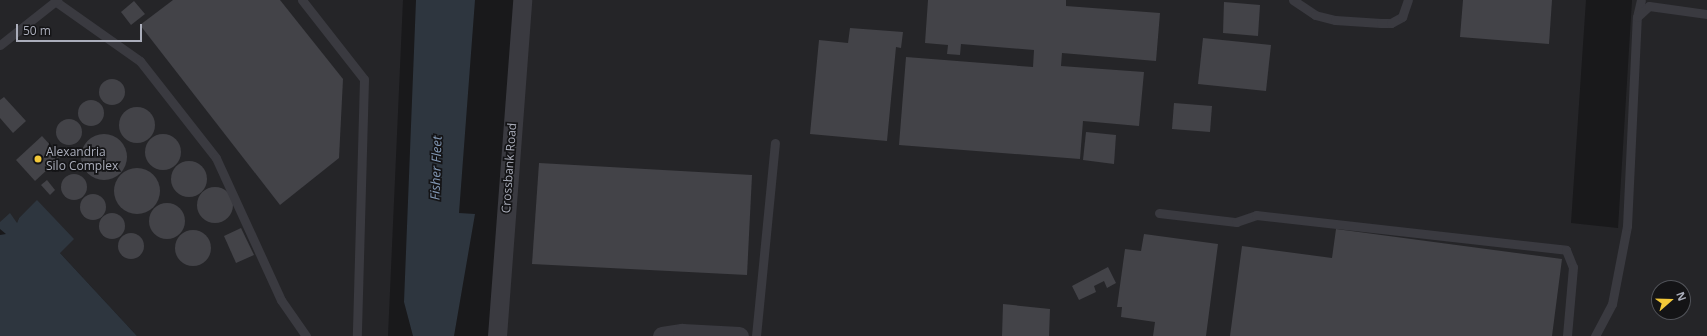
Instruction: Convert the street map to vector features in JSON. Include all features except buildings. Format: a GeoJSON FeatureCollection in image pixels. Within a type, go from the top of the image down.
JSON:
{"type":"FeatureCollection","features":[{"type":"Feature","properties":{"kind":"street","name":"Crossbank Road"},"geometry":{"type":"LineString","coordinates":[[497,336],[522,0]]}},
{"type":"Feature","properties":{"kind":"street"},"geometry":{"type":"LineString","coordinates":[[662,336],[682,333],[739,336]]}},
{"type":"Feature","properties":{"kind":"lane"},"geometry":{"type":"LineString","coordinates":[[0,45],[56,0],[140,60],[216,158],[281,300],[306,336]]}},
{"type":"Feature","properties":{"kind":"lane"},"geometry":{"type":"LineString","coordinates":[[302,0],[364,79],[357,336]]}},
{"type":"Feature","properties":{"kind":"lane"},"geometry":{"type":"LineString","coordinates":[[1293,0],[1315,15],[1335,20],[1381,23],[1402,17],[1408,0]]}},
{"type":"Feature","properties":{"kind":"lane"},"geometry":{"type":"LineString","coordinates":[[1595,336],[1612,304],[1627,226],[1637,17],[1641,0]]}},
{"type":"Feature","properties":{"kind":"lane"},"geometry":{"type":"LineString","coordinates":[[1637,17],[1650,6],[1707,14]]}},
{"type":"Feature","properties":{"kind":"lane"},"geometry":{"type":"LineString","coordinates":[[756,336],[775,143]]}},
{"type":"Feature","properties":{"kind":"lane"},"geometry":{"type":"LineString","coordinates":[[1158,213],[1236,222],[1252,215],[1262,215],[1566,250],[1573,267],[1567,336]]}},
{"type":"Feature","properties":{"kind":"shaded area"},"geometry":{"type":"Polygon","coordinates":[[[0,0],[403,0],[388,336],[137,336],[60,253],[37,201],[19,218],[17,223],[0,222],[0,0]]]}},
{"type":"Feature","properties":{"kind":"shaded area"},"geometry":{"type":"Polygon","coordinates":[[[531,0],[1586,0],[1571,223],[1618,228],[1632,0],[1707,0],[1707,336],[506,336],[531,0]]]}},
{"type":"Feature","properties":{"kind":"water","name":"Fisher Fleet"},"geometry":{"type":"Polygon","coordinates":[[[416,0],[475,0],[459,213],[475,214],[454,336],[413,336],[404,302],[416,0]]]}},
{"type":"Feature","properties":{"kind":"water"},"geometry":{"type":"Polygon","coordinates":[[[37,200],[74,239],[60,253],[137,336],[0,336],[0,235],[6,234],[0,229],[0,222],[10,213],[17,223],[19,218],[37,200]]]}},
{"type":"Feature","properties":{"kind":"place","name":"Alexandria Silo Complex"},"geometry":{"type":"Point","coordinates":[38,159]}}]}
